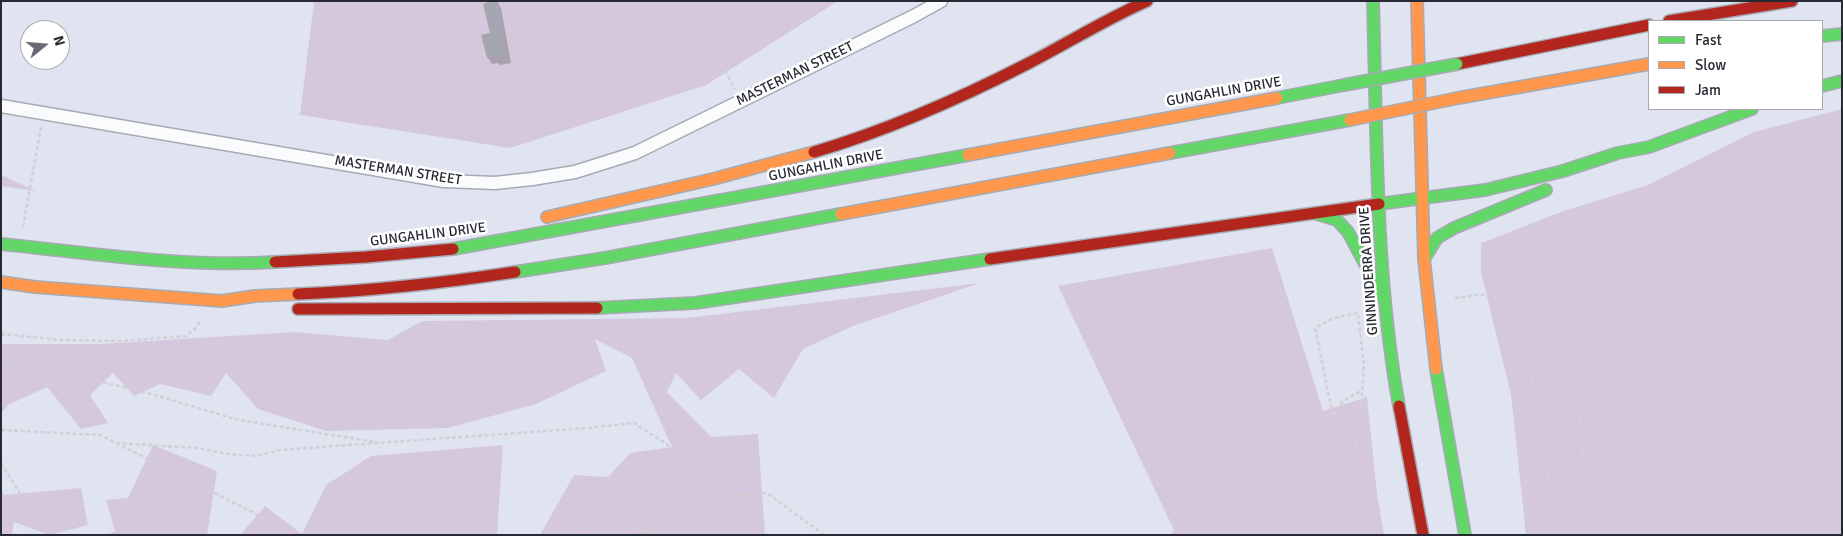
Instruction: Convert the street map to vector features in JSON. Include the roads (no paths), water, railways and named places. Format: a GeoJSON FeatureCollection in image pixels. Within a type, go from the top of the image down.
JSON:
{"type":"FeatureCollection","features":[{"type":"Feature","properties":{"kind":"main road"},"geometry":{"type":"LineString","coordinates":[[539,219],[746,170],[808,154],[878,132],[947,103],[1013,72],[1147,1]]}},
{"type":"Feature","properties":{"kind":"main road","name":"GINNINDERRA DRIVE"},"geometry":{"type":"LineString","coordinates":[[1373,1],[1379,204],[1385,301],[1391,360],[1423,535]]}},
{"type":"Feature","properties":{"kind":"main road"},"geometry":{"type":"LineString","coordinates":[[1417,1],[1424,259],[1437,373],[1465,535]]}},
{"type":"Feature","properties":{"kind":"main road"},"geometry":{"type":"LineString","coordinates":[[1675,20],[1792,1]]}},
{"type":"Feature","properties":{"kind":"main road","name":"GUNGAHLIN DRIVE"},"geometry":{"type":"LineString","coordinates":[[1,244],[154,260],[217,263],[261,263],[440,251],[525,237],[1457,64],[1648,25]]}},
{"type":"Feature","properties":{"kind":"main road"},"geometry":{"type":"LineString","coordinates":[[1823,36],[1842,34]]}},
{"type":"Feature","properties":{"kind":"main road"},"geometry":{"type":"LineString","coordinates":[[222,301],[255,296],[328,293],[461,280],[534,269],[1648,64]]}},
{"type":"Feature","properties":{"kind":"main road"},"geometry":{"type":"LineString","coordinates":[[1823,86],[1842,81]]}},
{"type":"Feature","properties":{"kind":"main road"},"geometry":{"type":"LineString","coordinates":[[282,309],[621,308],[695,303],[911,270],[1485,190],[1563,171],[1618,153],[1649,147],[1749,110]]}},
{"type":"Feature","properties":{"kind":"main road"},"geometry":{"type":"LineString","coordinates":[[1626,162],[1649,147]]}},
{"type":"Feature","properties":{"kind":"main road"},"geometry":{"type":"LineString","coordinates":[[1424,259],[1437,238],[1454,228],[1532,194],[1556,187]]}},
{"type":"Feature","properties":{"kind":"main road"},"geometry":{"type":"LineString","coordinates":[[1313,213],[1337,220],[1348,232],[1385,301]]}},
{"type":"Feature","properties":{"kind":"main road"},"geometry":{"type":"LineString","coordinates":[[336,258],[414,241]]}},
{"type":"Feature","properties":{"kind":"main road"},"geometry":{"type":"LineString","coordinates":[[1,282],[35,288],[222,301],[255,309]]}},
{"type":"Feature","properties":{"kind":"street","name":"MASTERMAN STREET"},"geometry":{"type":"LineString","coordinates":[[1,106],[428,178],[495,183],[532,180],[575,172],[635,153],[941,1]]}}]}
